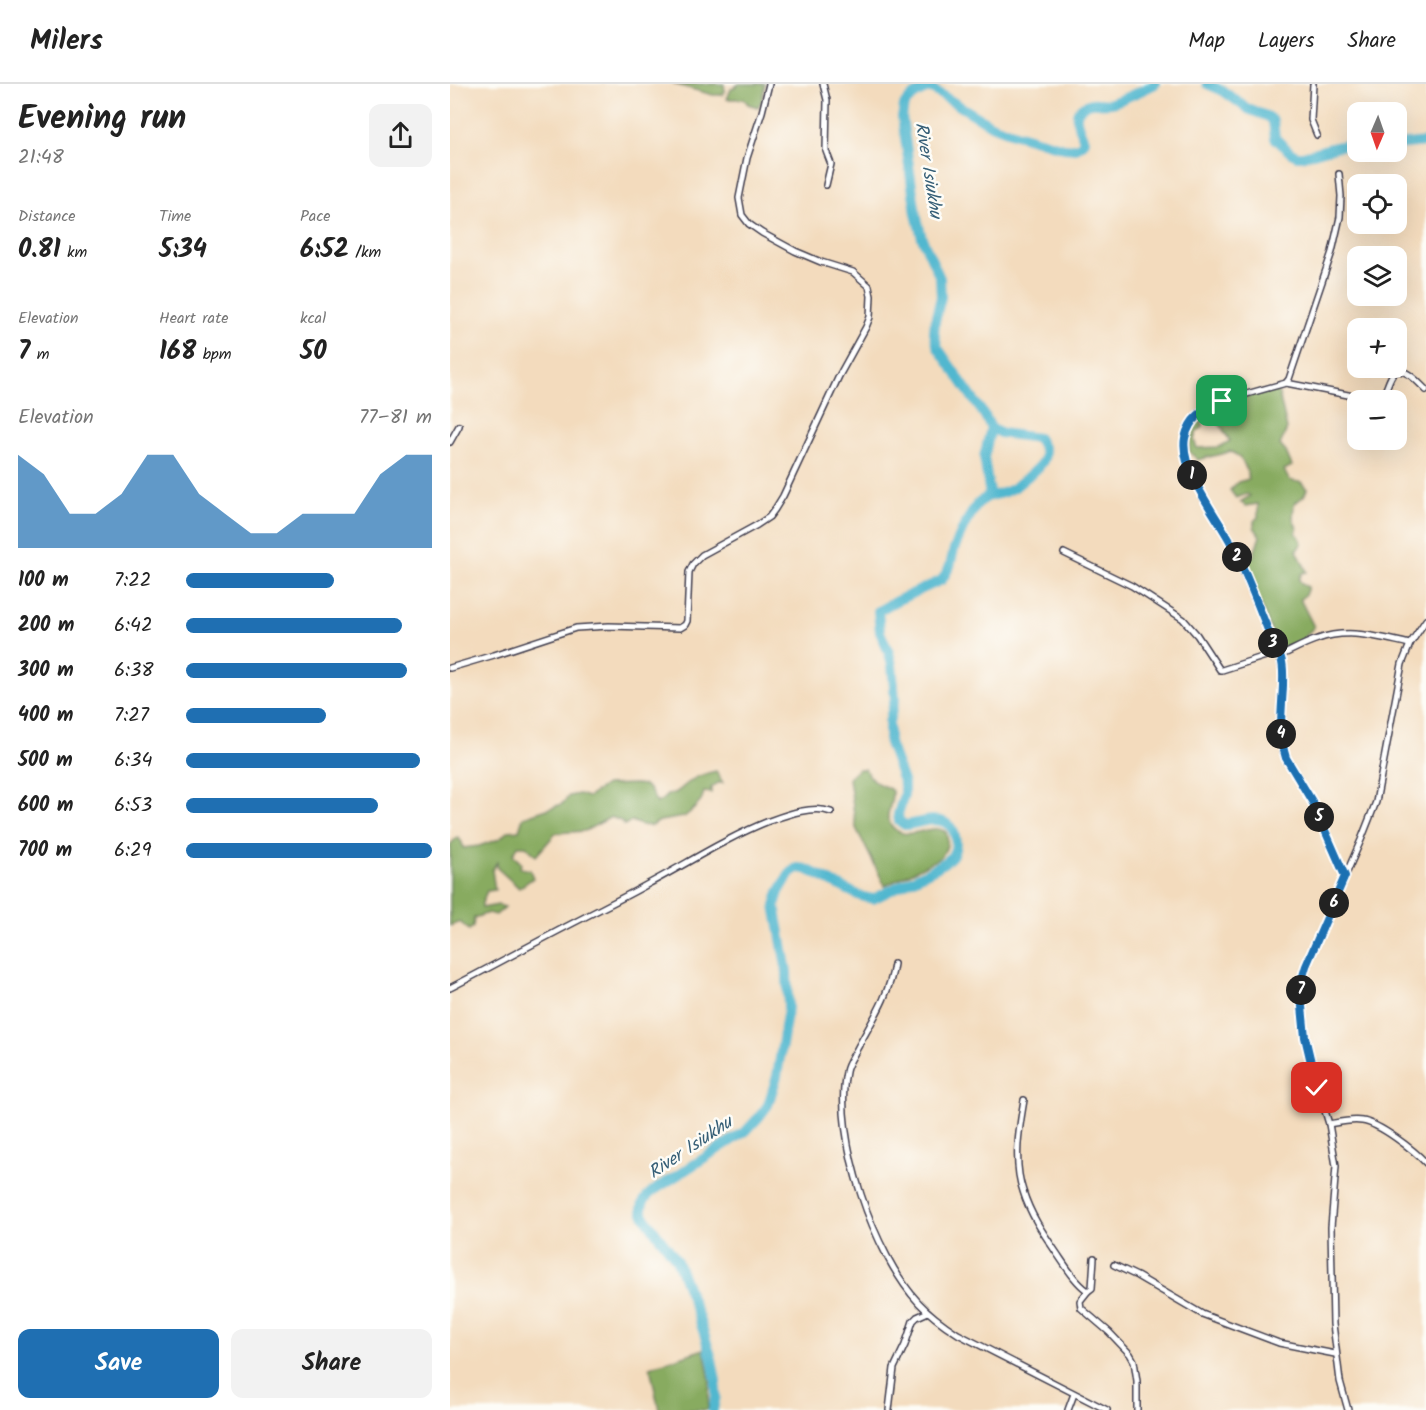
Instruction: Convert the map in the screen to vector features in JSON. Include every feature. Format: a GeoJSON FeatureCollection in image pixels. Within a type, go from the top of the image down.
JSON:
{"type":"FeatureCollection","features":[{"type":"Feature","properties":{"kind":"street"},"geometry":{"type":"LineString","coordinates":[[450,668],[576,628],[627,626],[680,628],[686,625],[689,572],[693,564],[702,555],[769,517],[783,496],[839,376],[868,323],[871,296],[868,286],[853,272],[795,251],[762,234],[742,215],[739,198],[747,158],[769,84]]}},
{"type":"Feature","properties":{"kind":"street"},"geometry":{"type":"LineString","coordinates":[[824,84],[827,100],[826,151],[831,164],[825,185]]}},
{"type":"Feature","properties":{"kind":"street"},"geometry":{"type":"LineString","coordinates":[[1313,84],[1311,120],[1317,135]]}},
{"type":"Feature","properties":{"kind":"street"},"geometry":{"type":"LineString","coordinates":[[1286,383],[1332,252],[1340,217],[1339,174]]}},
{"type":"Feature","properties":{"kind":"street"},"geometry":{"type":"LineString","coordinates":[[1386,390],[1398,371],[1403,371],[1414,378],[1426,390]]}},
{"type":"Feature","properties":{"kind":"street"},"geometry":{"type":"LineString","coordinates":[[1345,876],[1313,803],[1288,763],[1283,750],[1280,727],[1283,674],[1279,654],[1232,545],[1192,475],[1186,456],[1185,440],[1188,427],[1200,412],[1222,401],[1286,383],[1347,394]]}},
{"type":"Feature","properties":{"kind":"street"},"geometry":{"type":"LineString","coordinates":[[450,442],[459,426]]}},
{"type":"Feature","properties":{"kind":"street"},"geometry":{"type":"LineString","coordinates":[[1064,554],[1132,586],[1183,620],[1197,635],[1220,670],[1279,654],[1320,638],[1338,634],[1356,633],[1410,644]]}},
{"type":"Feature","properties":{"kind":"street"},"geometry":{"type":"LineString","coordinates":[[1348,1410],[1335,1354],[1333,1324],[1331,1227],[1336,1166],[1329,1124],[1317,1088],[1305,1037],[1300,986],[1306,966],[1376,802],[1402,664],[1410,644],[1426,620]]}},
{"type":"Feature","properties":{"kind":"street"},"geometry":{"type":"LineString","coordinates":[[450,988],[738,835],[791,814],[813,810],[831,812]]}},
{"type":"Feature","properties":{"kind":"street"},"geometry":{"type":"LineString","coordinates":[[894,964],[892,979],[885,996],[846,1070],[844,1102],[855,1176],[867,1213],[886,1255],[918,1303],[941,1324],[1107,1410]]}},
{"type":"Feature","properties":{"kind":"street"},"geometry":{"type":"LineString","coordinates":[[1024,1100],[1018,1152],[1022,1190],[1043,1233],[1066,1266],[1088,1291]]}},
{"type":"Feature","properties":{"kind":"street"},"geometry":{"type":"LineString","coordinates":[[1329,1124],[1365,1121],[1393,1136],[1426,1163]]}},
{"type":"Feature","properties":{"kind":"street"},"geometry":{"type":"LineString","coordinates":[[1094,1258],[1092,1288],[1080,1301],[1081,1308],[1122,1344],[1134,1361],[1137,1410]]}},
{"type":"Feature","properties":{"kind":"street"},"geometry":{"type":"LineString","coordinates":[[1114,1265],[1211,1318],[1279,1342],[1335,1354]]}},
{"type":"Feature","properties":{"kind":"street"},"geometry":{"type":"LineString","coordinates":[[889,1410],[894,1368],[913,1321],[928,1312]]}},
{"type":"Feature","properties":{"kind":"street"},"geometry":{"type":"LineString","coordinates":[[1068,1410],[1074,1394]]}},
{"type":"Feature","properties":{"kind":"green space"},"geometry":{"type":"Polygon","coordinates":[[[673,84],[724,84],[725,91],[722,95],[713,95],[673,84]]]}},
{"type":"Feature","properties":{"kind":"green space"},"geometry":{"type":"Polygon","coordinates":[[[739,84],[765,84],[758,107],[748,104],[744,99],[727,99],[731,89],[739,84]]]}},
{"type":"Feature","properties":{"kind":"green space"},"geometry":{"type":"Polygon","coordinates":[[[1257,391],[1277,391],[1279,394],[1287,429],[1280,445],[1292,466],[1284,470],[1290,480],[1301,482],[1307,489],[1304,496],[1294,504],[1293,518],[1297,528],[1296,534],[1302,543],[1297,550],[1307,572],[1302,573],[1299,580],[1308,587],[1305,595],[1300,599],[1314,627],[1297,646],[1281,647],[1275,640],[1242,558],[1248,555],[1253,557],[1260,536],[1254,527],[1254,521],[1258,517],[1258,504],[1246,506],[1240,502],[1250,496],[1247,494],[1236,498],[1230,490],[1238,482],[1249,479],[1243,462],[1230,451],[1198,460],[1189,452],[1191,434],[1202,419],[1202,428],[1197,431],[1194,440],[1197,448],[1219,447],[1230,441],[1218,421],[1220,408],[1257,391]]]}},
{"type":"Feature","properties":{"kind":"green space"},"geometry":{"type":"Polygon","coordinates":[[[858,769],[865,769],[874,781],[892,791],[888,819],[896,830],[914,833],[940,829],[946,832],[947,846],[940,858],[885,886],[856,828],[849,778],[858,769]]]}},
{"type":"Feature","properties":{"kind":"green space"},"geometry":{"type":"Polygon","coordinates":[[[716,771],[723,783],[718,783],[711,788],[711,793],[704,792],[701,801],[684,817],[660,821],[651,826],[632,821],[624,825],[621,821],[611,817],[585,831],[556,833],[536,856],[526,846],[518,846],[513,855],[521,863],[520,868],[530,870],[533,878],[519,888],[497,868],[497,862],[492,870],[495,890],[487,891],[482,908],[498,905],[505,907],[496,915],[488,913],[474,918],[473,927],[469,930],[460,922],[450,926],[450,845],[457,837],[462,842],[463,848],[479,846],[499,839],[508,831],[519,830],[523,817],[562,804],[569,796],[579,794],[588,797],[606,785],[644,785],[657,803],[694,778],[716,771]]]}},
{"type":"Feature","properties":{"kind":"green space"},"geometry":{"type":"Polygon","coordinates":[[[704,1349],[710,1380],[708,1410],[659,1410],[650,1367],[704,1349]]]}},
{"type":"Feature","properties":{"kind":"waterway","name":"River Isiukhu"},"geometry":{"type":"LineString","coordinates":[[713,1410],[716,1381],[712,1359],[699,1318],[677,1261],[647,1220],[642,1204],[653,1191],[746,1131],[768,1105],[777,1076],[788,1008],[787,972],[775,905],[779,892],[789,875],[795,869],[806,869],[860,896],[873,899],[936,868],[952,856],[956,842],[954,832],[948,824],[934,820],[905,825],[899,821],[898,814],[904,795],[904,784],[889,743],[889,722],[895,699],[892,665],[880,632],[878,611],[942,580],[950,566],[954,549],[965,524],[978,503],[987,497],[1014,488],[1038,468],[1045,455],[1038,438],[1000,433],[991,428],[938,348],[934,333],[941,297],[940,278],[922,238],[916,214],[902,117],[904,107],[911,97],[930,88],[991,125],[1064,148],[1073,148],[1079,147],[1084,140],[1077,122],[1080,109],[1091,103],[1108,104],[1155,84]]}},
{"type":"Feature","properties":{"kind":"waterway","name":"River Isiukhu"},"geometry":{"type":"LineString","coordinates":[[1207,84],[1223,91],[1248,109],[1269,117],[1273,121],[1275,138],[1297,156],[1347,144]]}},
{"type":"Feature","properties":{"kind":"waterway","name":"River Isiukhu"},"geometry":{"type":"LineString","coordinates":[[1407,144],[1426,142]]}},
{"type":"Feature","properties":{"kind":"waterway","name":"River Isiukhu"},"geometry":{"type":"LineString","coordinates":[[990,496],[984,457],[991,428]]}},
{"type":"Feature","properties":{"kind":"route"},"geometry":{"type":"LineString","coordinates":[[1222,401],[1200,412],[1188,427],[1185,440],[1186,456],[1192,475],[1232,545],[1280,656],[1283,674],[1280,727],[1283,750],[1313,803],[1345,876],[1306,966],[1300,986],[1305,1037],[1317,1088]]}}]}
